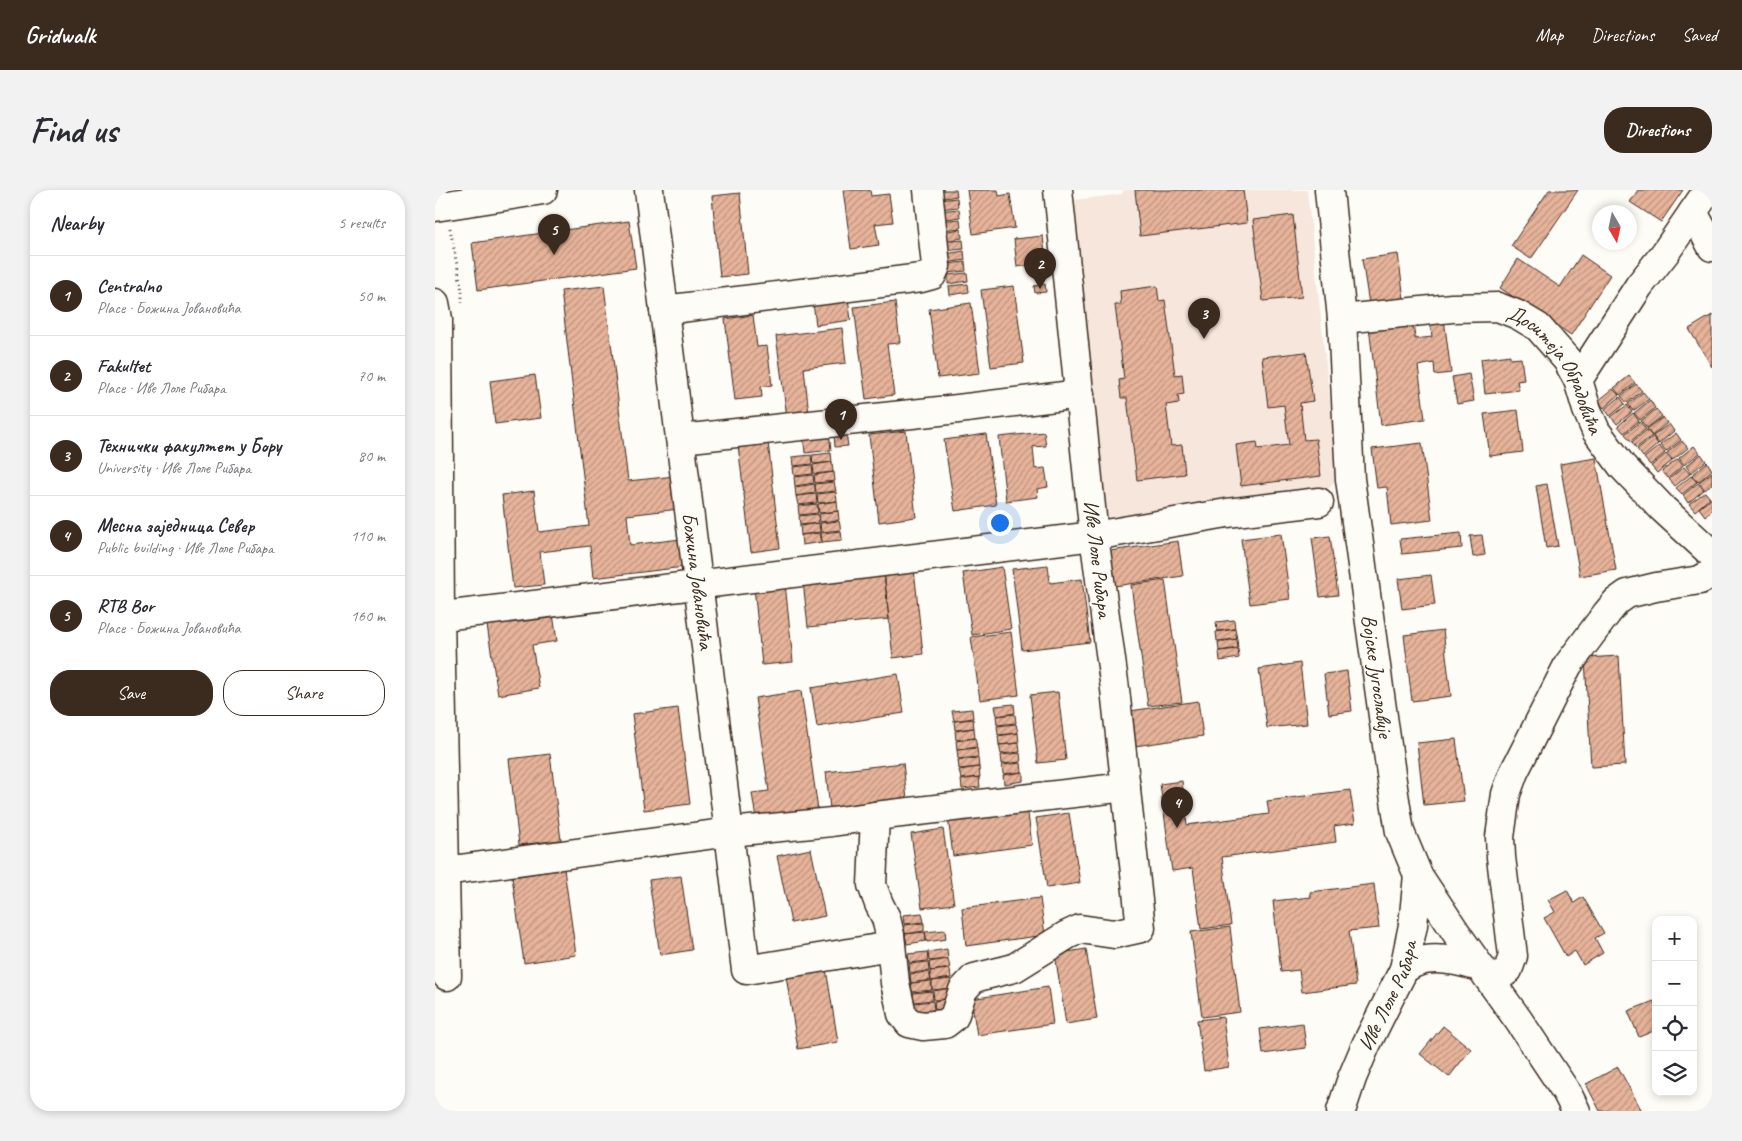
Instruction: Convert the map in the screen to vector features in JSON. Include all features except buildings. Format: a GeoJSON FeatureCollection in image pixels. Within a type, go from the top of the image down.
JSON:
{"type":"FeatureCollection","features":[{"type":"Feature","properties":{"kind":"street"},"geometry":{"type":"LineString","coordinates":[[435,207],[543,190]]}},
{"type":"Feature","properties":{"kind":"street","name":"Божина Јовановића"},"geometry":{"type":"LineString","coordinates":[[649,190],[746,970],[891,946]]}},
{"type":"Feature","properties":{"kind":"street"},"geometry":{"type":"LineString","coordinates":[[664,310],[921,278],[932,275],[936,266],[928,190]]}},
{"type":"Feature","properties":{"kind":"street","name":"Иве Лоле Рибара"},"geometry":{"type":"LineString","coordinates":[[891,946],[895,983],[902,1014],[909,1023],[923,1026],[945,1024],[954,1017],[963,990],[974,978],[1014,968],[1079,929],[1114,934],[1141,928],[1115,689],[1094,536],[1058,190]]}},
{"type":"Feature","properties":{"kind":"street","name":"Војске Југославије"},"geometry":{"type":"LineString","coordinates":[[1329,190],[1342,319],[1353,508],[1400,832],[1418,874],[1561,1085],[1576,1111]]}},
{"type":"Feature","properties":{"kind":"street"},"geometry":{"type":"LineString","coordinates":[[1700,201],[1712,247]]}},
{"type":"Feature","properties":{"kind":"street"},"geometry":{"type":"LineString","coordinates":[[1578,380],[1639,286],[1665,253],[1700,201]]}},
{"type":"Feature","properties":{"kind":"street"},"geometry":{"type":"LineString","coordinates":[[435,303],[438,319],[437,617],[447,976]]}},
{"type":"Feature","properties":{"kind":"street","name":"Доситеја Обрадовића"},"geometry":{"type":"LineString","coordinates":[[1342,319],[1452,308],[1498,307],[1538,326],[1567,360],[1578,380],[1596,431],[1622,466],[1663,509],[1712,554]]}},
{"type":"Feature","properties":{"kind":"street"},"geometry":{"type":"LineString","coordinates":[[681,439],[958,410],[1080,394]]}},
{"type":"Feature","properties":{"kind":"street"},"geometry":{"type":"LineString","coordinates":[[437,617],[1094,536],[1227,513],[1319,502]]}},
{"type":"Feature","properties":{"kind":"street"},"geometry":{"type":"LineString","coordinates":[[1404,969],[1419,961],[1437,960],[1457,961],[1486,975],[1508,970],[1513,956],[1500,843],[1506,794],[1514,772],[1568,665],[1616,602],[1627,594],[1700,580],[1712,573]]}},
{"type":"Feature","properties":{"kind":"street"},"geometry":{"type":"LineString","coordinates":[[445,871],[730,832],[832,822],[1126,787]]}},
{"type":"Feature","properties":{"kind":"street"},"geometry":{"type":"LineString","coordinates":[[875,816],[873,885],[886,918],[891,946]]}},
{"type":"Feature","properties":{"kind":"street","name":"Иве Лоле Рибара"},"geometry":{"type":"LineString","coordinates":[[1341,1111],[1366,1045],[1404,969],[1413,925],[1418,874]]}},
{"type":"Feature","properties":{"kind":"shaded area"},"geometry":{"type":"Polygon","coordinates":[[[1124,190],[1307,190],[1338,476],[1330,488],[1106,517],[1068,201],[1122,194],[1124,190]]]}},
{"type":"Feature","properties":{"kind":"place","name":"RTB Bor"},"geometry":{"type":"Point","coordinates":[554,255]}},
{"type":"Feature","properties":{"kind":"place","name":"Fakultet"},"geometry":{"type":"Point","coordinates":[1040,289]}},
{"type":"Feature","properties":{"kind":"place","name":"Технички факултет у Бору"},"geometry":{"type":"Point","coordinates":[1204,339]}},
{"type":"Feature","properties":{"kind":"place","name":"Centralno"},"geometry":{"type":"Point","coordinates":[841,440]}},
{"type":"Feature","properties":{"kind":"place","name":"Месна заједница Север"},"geometry":{"type":"Point","coordinates":[1177,828]}}]}
